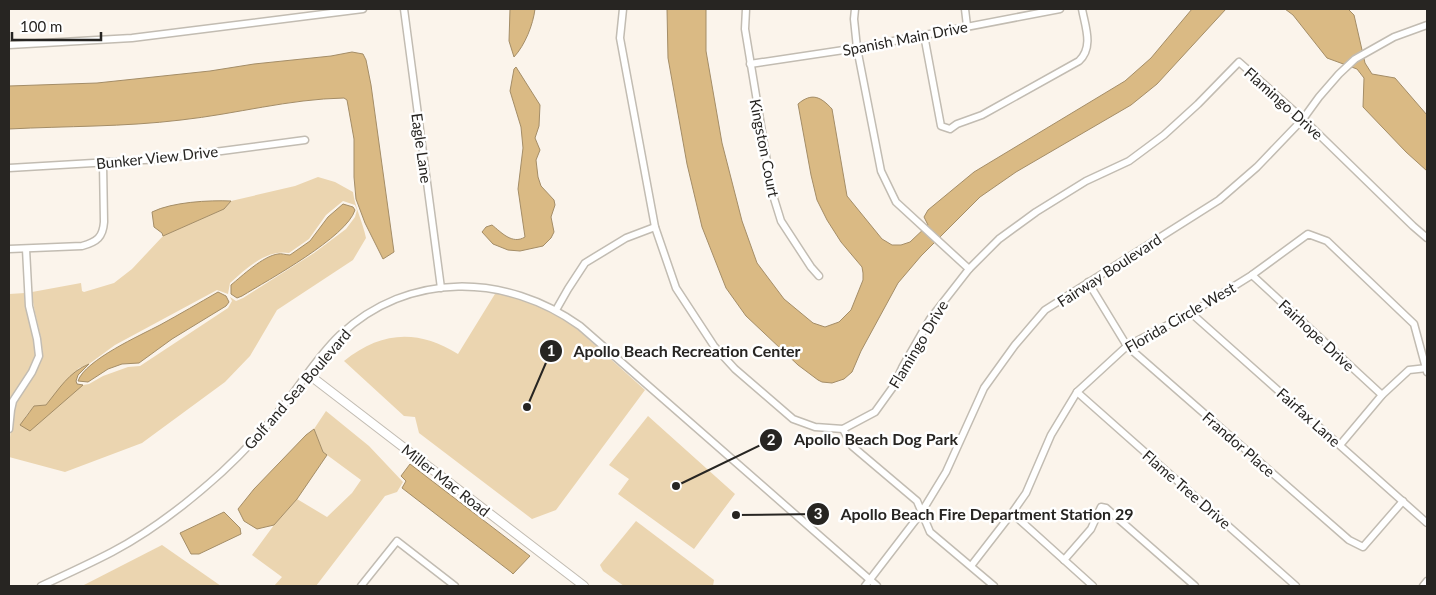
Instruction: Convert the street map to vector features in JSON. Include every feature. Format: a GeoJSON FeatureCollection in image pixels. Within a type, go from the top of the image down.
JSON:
{"type":"FeatureCollection","features":[{"type":"Feature","properties":{"kind":"street"},"geometry":{"type":"LineString","coordinates":[[9,45],[132,38],[363,9]]}},
{"type":"Feature","properties":{"kind":"street","name":"Eagle Lane"},"geometry":{"type":"LineString","coordinates":[[404,9],[441,288]]}},
{"type":"Feature","properties":{"kind":"street"},"geometry":{"type":"LineString","coordinates":[[623,9],[620,38],[655,227],[676,288],[714,346],[735,369],[793,419],[815,427],[843,429],[852,446],[917,501],[930,532],[994,586]]}},
{"type":"Feature","properties":{"kind":"street","name":"Kingston Court"},"geometry":{"type":"LineString","coordinates":[[746,9],[744,29],[772,192],[781,221],[819,276]]}},
{"type":"Feature","properties":{"kind":"street"},"geometry":{"type":"LineString","coordinates":[[855,9],[854,19],[857,48],[881,171],[896,202],[969,269]]}},
{"type":"Feature","properties":{"kind":"street"},"geometry":{"type":"LineString","coordinates":[[965,9],[967,26]]}},
{"type":"Feature","properties":{"kind":"street","name":"Spanish Main Drive"},"geometry":{"type":"LineString","coordinates":[[750,64],[857,48],[1060,9]]}},
{"type":"Feature","properties":{"kind":"street"},"geometry":{"type":"LineString","coordinates":[[924,35],[941,126],[950,129],[957,124],[982,115],[1079,61],[1085,55],[1088,46],[1082,9]]}},
{"type":"Feature","properties":{"kind":"street","name":"Fairway Boulevard"},"geometry":{"type":"LineString","coordinates":[[865,586],[921,512],[946,472],[984,388],[1015,345],[1045,310],[1219,200],[1257,167],[1303,119],[1319,97],[1355,59],[1394,36],[1427,25]]}},
{"type":"Feature","properties":{"kind":"street","name":"Flamingo Drive"},"geometry":{"type":"LineString","coordinates":[[843,429],[875,412],[893,387],[930,318],[969,269],[998,239],[1036,212],[1086,181],[1129,161],[1164,135],[1198,104],[1239,62],[1303,119],[1427,238]]}},
{"type":"Feature","properties":{"kind":"street","name":"Bunker View Drive"},"geometry":{"type":"LineString","coordinates":[[9,168],[161,159],[305,140]]}},
{"type":"Feature","properties":{"kind":"street"},"geometry":{"type":"LineString","coordinates":[[9,249],[82,246],[93,243],[100,238],[104,231],[103,163]]}},
{"type":"Feature","properties":{"kind":"street"},"geometry":{"type":"LineString","coordinates":[[556,310],[585,264],[626,238],[655,227]]}},
{"type":"Feature","properties":{"kind":"street","name":"Florida Circle West"},"geometry":{"type":"LineString","coordinates":[[971,566],[1026,492],[1051,435],[1077,392],[1128,346],[1191,312],[1252,275],[1308,234],[1327,241],[1414,324],[1427,369]]}},
{"type":"Feature","properties":{"kind":"street"},"geometry":{"type":"LineString","coordinates":[[9,429],[10,410],[39,356],[29,306],[26,249]]}},
{"type":"Feature","properties":{"kind":"street","name":"Fairhope Drive"},"geometry":{"type":"LineString","coordinates":[[1252,275],[1382,395]]}},
{"type":"Feature","properties":{"kind":"street","name":"Frandor Place"},"geometry":{"type":"LineString","coordinates":[[1088,282],[1128,346],[1349,540],[1363,547],[1403,501]]}},
{"type":"Feature","properties":{"kind":"street","name":"Golf and Sea Boulevard"},"geometry":{"type":"LineString","coordinates":[[41,586],[114,551],[182,506],[252,443],[331,344],[351,325],[377,308],[408,295],[441,288],[472,286],[488,287],[521,295],[556,310],[580,326],[877,586]]}},
{"type":"Feature","properties":{"kind":"street","name":"Fairfax Lane"},"geometry":{"type":"LineString","coordinates":[[1191,312],[1427,523]]}},
{"type":"Feature","properties":{"kind":"street"},"geometry":{"type":"LineString","coordinates":[[1340,444],[1382,395],[1409,370],[1427,369]]}},
{"type":"Feature","properties":{"kind":"street","name":"Miller Mac Road"},"geometry":{"type":"LineString","coordinates":[[308,374],[584,586]]}},
{"type":"Feature","properties":{"kind":"street","name":"Flame Tree Drive"},"geometry":{"type":"LineString","coordinates":[[1077,392],[1296,586]]}},
{"type":"Feature","properties":{"kind":"street"},"geometry":{"type":"LineString","coordinates":[[1064,560],[1092,529],[1101,507],[1106,508],[1195,586]]}},
{"type":"Feature","properties":{"kind":"street"},"geometry":{"type":"LineString","coordinates":[[1012,513],[1093,586]]}},
{"type":"Feature","properties":{"kind":"street"},"geometry":{"type":"LineString","coordinates":[[361,586],[396,541],[453,586]]}},
{"type":"Feature","properties":{"kind":"street","name":"Golf and Sea Boulevard"},"geometry":{"type":"LineString","coordinates":[[854,567],[865,586]]}},
{"type":"Feature","properties":{"kind":"street"},"geometry":{"type":"LineString","coordinates":[[1423,586],[1427,581]]}},
{"type":"Feature","properties":{"kind":"shaded area"},"geometry":{"type":"Polygon","coordinates":[[[510,9],[535,9],[528,34],[522,47],[514,57],[509,41],[510,9]]]}},
{"type":"Feature","properties":{"kind":"shaded area"},"geometry":{"type":"Polygon","coordinates":[[[667,9],[706,9],[706,51],[722,143],[742,221],[757,263],[784,299],[813,323],[825,327],[839,322],[851,310],[863,280],[863,273],[862,267],[841,242],[817,200],[798,104],[803,100],[812,97],[820,99],[832,109],[847,196],[882,239],[892,245],[901,245],[910,242],[928,225],[924,217],[928,210],[974,172],[1125,81],[1151,58],[1192,9],[1226,9],[1157,84],[1131,105],[1016,172],[980,197],[921,256],[898,283],[861,351],[852,372],[844,379],[832,383],[818,380],[798,365],[746,316],[726,288],[702,227],[687,164],[668,58],[667,9]]]}},
{"type":"Feature","properties":{"kind":"shaded area"},"geometry":{"type":"Polygon","coordinates":[[[1285,9],[1348,9],[1354,15],[1365,63],[1372,74],[1395,78],[1427,115],[1427,171],[1363,107],[1364,78],[1357,69],[1327,58],[1293,15],[1285,9]]]}},
{"type":"Feature","properties":{"kind":"shaded area"},"geometry":{"type":"Polygon","coordinates":[[[352,52],[363,54],[371,85],[394,252],[383,259],[365,223],[356,199],[354,139],[347,100],[344,98],[303,101],[160,122],[9,129],[9,86],[97,83],[210,71],[352,52]]]}},
{"type":"Feature","properties":{"kind":"shaded area"},"geometry":{"type":"Polygon","coordinates":[[[516,67],[540,105],[539,126],[535,138],[540,150],[536,160],[538,177],[541,186],[554,200],[555,205],[551,217],[554,232],[551,238],[543,246],[520,251],[508,250],[493,244],[482,232],[486,227],[492,225],[511,239],[525,237],[518,189],[523,148],[521,127],[510,91],[516,67]]]}},
{"type":"Feature","properties":{"kind":"shaded area"},"geometry":{"type":"Polygon","coordinates":[[[318,177],[335,182],[353,192],[366,238],[353,260],[277,310],[250,356],[225,382],[142,443],[65,472],[9,457],[15,405],[42,356],[42,343],[32,292],[81,283],[82,291],[84,292],[114,283],[132,269],[163,236],[224,209],[231,201],[295,186],[318,177]],[[343,201],[326,215],[309,239],[289,253],[272,254],[257,261],[230,283],[228,294],[217,290],[115,345],[89,364],[79,368],[46,405],[34,406],[25,417],[66,398],[83,385],[89,384],[103,376],[128,367],[140,366],[228,308],[232,301],[230,297],[236,301],[243,298],[314,253],[346,229],[355,217],[357,210],[355,205],[343,201]]]}},
{"type":"Feature","properties":{"kind":"shaded area"},"geometry":{"type":"Polygon","coordinates":[[[231,201],[224,209],[163,236],[154,227],[152,212],[160,209],[191,202],[231,201]]]}},
{"type":"Feature","properties":{"kind":"shaded area"},"geometry":{"type":"Polygon","coordinates":[[[343,204],[353,207],[355,210],[349,221],[338,233],[287,269],[242,296],[237,298],[231,294],[231,285],[259,262],[278,254],[290,255],[310,241],[328,217],[343,204]]]}},
{"type":"Feature","properties":{"kind":"shaded area"},"geometry":{"type":"Polygon","coordinates":[[[498,289],[556,310],[645,390],[556,510],[532,519],[419,433],[415,417],[404,416],[344,361],[372,344],[400,337],[429,340],[458,354],[498,289]]]}},
{"type":"Feature","properties":{"kind":"shaded area"},"geometry":{"type":"Polygon","coordinates":[[[218,292],[226,296],[229,302],[226,306],[172,339],[139,363],[122,364],[108,369],[88,382],[78,381],[91,365],[102,357],[218,292]]]}},
{"type":"Feature","properties":{"kind":"shaded area"},"geometry":{"type":"Polygon","coordinates":[[[25,293],[36,356],[9,406],[9,294],[25,293]]]}},
{"type":"Feature","properties":{"kind":"shaded area"},"geometry":{"type":"Polygon","coordinates":[[[89,364],[78,375],[76,381],[77,384],[83,385],[30,431],[20,425],[34,406],[46,405],[70,376],[89,364]]]}},
{"type":"Feature","properties":{"kind":"shaded area"},"geometry":{"type":"Polygon","coordinates":[[[326,411],[369,446],[403,482],[397,492],[385,496],[316,586],[274,586],[282,577],[252,555],[274,525],[297,499],[327,517],[352,493],[361,480],[323,452],[314,429],[326,411]]]}},
{"type":"Feature","properties":{"kind":"shaded area"},"geometry":{"type":"Polygon","coordinates":[[[648,416],[735,494],[694,549],[618,494],[629,479],[609,465],[648,416]]]}},
{"type":"Feature","properties":{"kind":"shaded area"},"geometry":{"type":"Polygon","coordinates":[[[314,429],[323,452],[327,455],[297,499],[274,525],[257,529],[244,521],[238,509],[254,489],[314,429]]]}},
{"type":"Feature","properties":{"kind":"shaded area"},"geometry":{"type":"Polygon","coordinates":[[[410,464],[530,556],[513,574],[402,488],[406,481],[401,476],[410,464]]]}},
{"type":"Feature","properties":{"kind":"shaded area"},"geometry":{"type":"Polygon","coordinates":[[[224,512],[240,528],[241,534],[199,554],[191,554],[180,533],[224,512]]]}},
{"type":"Feature","properties":{"kind":"shaded area"},"geometry":{"type":"Polygon","coordinates":[[[636,521],[714,580],[713,586],[624,586],[603,571],[600,565],[636,521]]]}},
{"type":"Feature","properties":{"kind":"shaded area"},"geometry":{"type":"Polygon","coordinates":[[[162,545],[221,586],[82,586],[162,545]]]}},
{"type":"Feature","properties":{"kind":"place","name":"Apollo Beach Recreation Center"},"geometry":{"type":"Point","coordinates":[527,407]}},
{"type":"Feature","properties":{"kind":"place","name":"Apollo Beach Dog Park"},"geometry":{"type":"Point","coordinates":[676,486]}},
{"type":"Feature","properties":{"kind":"place","name":"Apollo Beach Fire Department Station 29"},"geometry":{"type":"Point","coordinates":[736,515]}}]}
